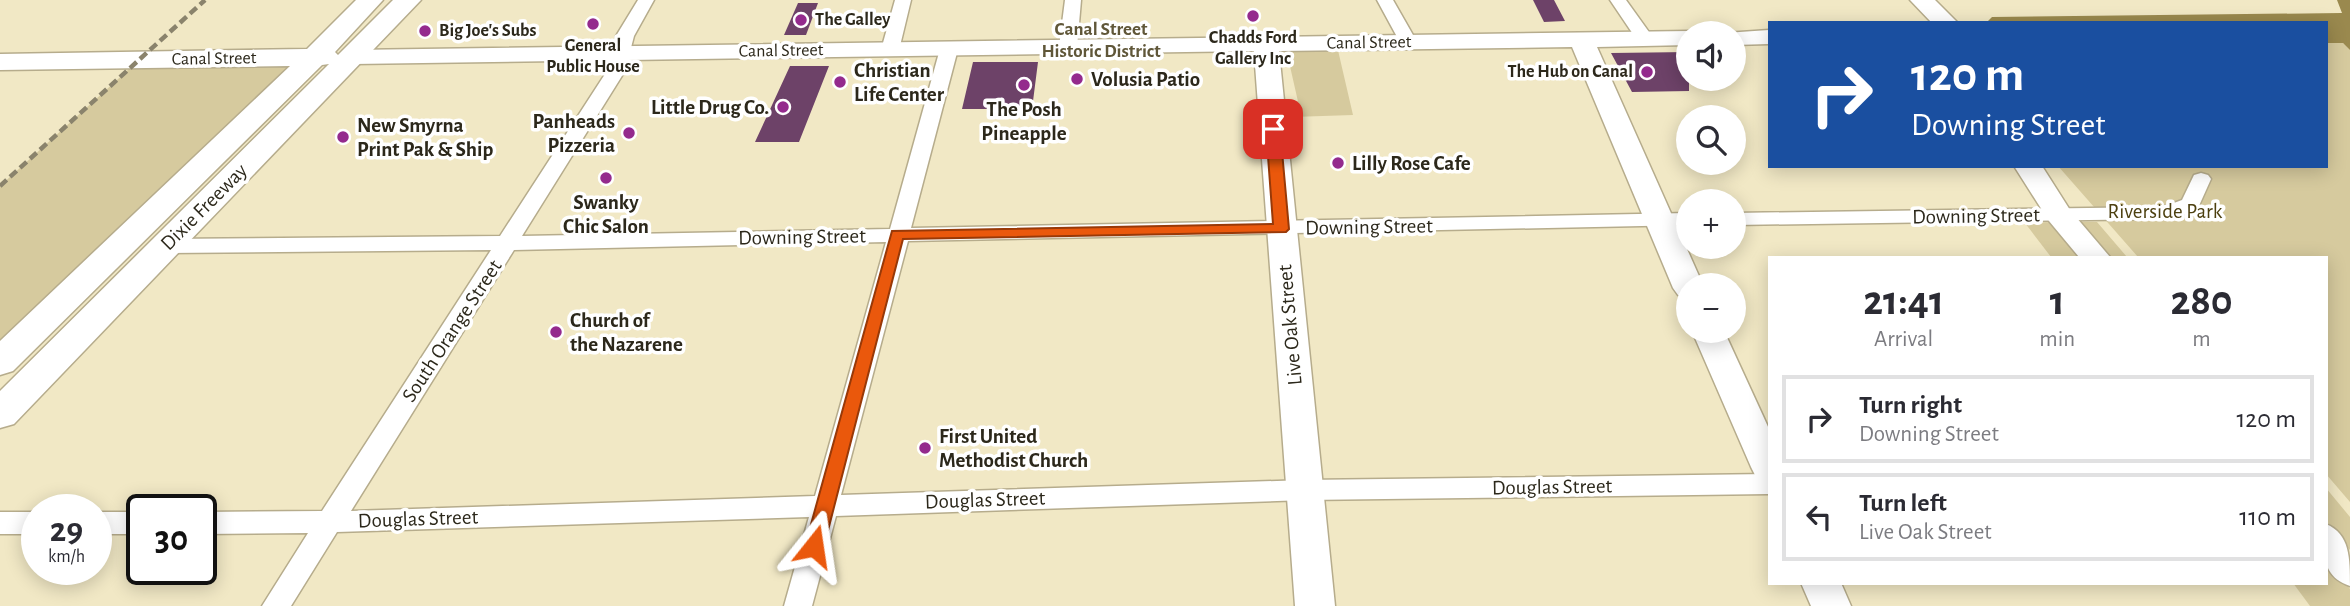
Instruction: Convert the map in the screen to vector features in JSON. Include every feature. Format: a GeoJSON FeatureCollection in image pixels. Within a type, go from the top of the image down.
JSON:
{"type":"FeatureCollection","features":[{"type":"Feature","properties":{"kind":"main road","name":"Dixie Freeway"},"geometry":{"type":"LineString","coordinates":[[0,362],[370,0]]}},
{"type":"Feature","properties":{"kind":"main road","name":"Dixie Freeway"},"geometry":{"type":"LineString","coordinates":[[0,414],[408,0]]}},
{"type":"Feature","properties":{"kind":"main road"},"geometry":{"type":"LineString","coordinates":[[1922,0],[1944,21]]}},
{"type":"Feature","properties":{"kind":"main road"},"geometry":{"type":"LineString","coordinates":[[1746,38],[1768,37]]}},
{"type":"Feature","properties":{"kind":"main road","name":"Canal Street"},"geometry":{"type":"LineString","coordinates":[[0,62],[1676,38]]}},
{"type":"Feature","properties":{"kind":"main road"},"geometry":{"type":"LineString","coordinates":[[1582,41],[1682,273]]}},
{"type":"Feature","properties":{"kind":"main road","name":"Live Oak Street"},"geometry":{"type":"LineString","coordinates":[[1266,45],[1315,606]]}},
{"type":"Feature","properties":{"kind":"main road"},"geometry":{"type":"LineString","coordinates":[[2029,168],[2059,215],[2094,256]]}},
{"type":"Feature","properties":{"kind":"main road"},"geometry":{"type":"LineString","coordinates":[[1713,343],[1768,465]]}},
{"type":"Feature","properties":{"kind":"main road"},"geometry":{"type":"LineString","coordinates":[[2328,542],[2350,570]]}},
{"type":"Feature","properties":{"kind":"main road"},"geometry":{"type":"LineString","coordinates":[[1822,585],[1831,606]]}},
{"type":"Feature","properties":{"kind":"street","name":"South Orange Street"},"geometry":{"type":"LineString","coordinates":[[276,606],[616,71],[625,36],[646,0]]}},
{"type":"Feature","properties":{"kind":"street"},"geometry":{"type":"LineString","coordinates":[[890,50],[903,0]]}},
{"type":"Feature","properties":{"kind":"street"},"geometry":{"type":"LineString","coordinates":[[1068,47],[1073,0]]}},
{"type":"Feature","properties":{"kind":"street"},"geometry":{"type":"LineString","coordinates":[[1385,0],[1408,43]]}},
{"type":"Feature","properties":{"kind":"street"},"geometry":{"type":"LineString","coordinates":[[1618,0],[1645,39]]}},
{"type":"Feature","properties":{"kind":"street"},"geometry":{"type":"LineString","coordinates":[[798,606],[949,49]]}},
{"type":"Feature","properties":{"kind":"street","name":"Downing Street"},"geometry":{"type":"LineString","coordinates":[[1746,219],[2165,213],[2191,204],[2201,179]]}},
{"type":"Feature","properties":{"kind":"street","name":"Downing Street"},"geometry":{"type":"LineString","coordinates":[[166,246],[509,243],[1676,219]]}},
{"type":"Feature","properties":{"kind":"street","name":"Douglas Street"},"geometry":{"type":"LineString","coordinates":[[217,523],[330,522],[826,504],[1305,491],[1768,484]]}},
{"type":"Feature","properties":{"kind":"street"},"geometry":{"type":"LineString","coordinates":[[0,523],[21,523]]}},
{"type":"Feature","properties":{"kind":"green space","name":"Riverside Park"},"geometry":{"type":"Polygon","coordinates":[[[2328,43],[2343,43],[2350,50],[2350,502],[2328,476],[2328,256],[2137,256],[2060,168],[2328,168],[2328,43]]]}},
{"type":"Feature","properties":{"kind":"green space"},"geometry":{"type":"Polygon","coordinates":[[[1337,46],[1353,115],[1292,117],[1299,106],[1287,53],[1296,49],[1337,46]]]}},
{"type":"Feature","properties":{"kind":"green space"},"geometry":{"type":"Polygon","coordinates":[[[315,57],[0,362],[0,186],[139,60],[315,57]]]}},
{"type":"Feature","properties":{"kind":"green space"},"geometry":{"type":"Polygon","coordinates":[[[2054,222],[2082,256],[2050,256],[2025,223],[2054,222]]]}},
{"type":"Feature","properties":{"kind":"green space"},"geometry":{"type":"Polygon","coordinates":[[[2077,222],[2097,222],[2126,256],[2106,256],[2077,222]]]}},
{"type":"Feature","properties":{"kind":"green space"},"geometry":{"type":"Polygon","coordinates":[[[2328,490],[2350,517],[2350,550],[2328,522],[2328,490]]]}},
{"type":"Feature","properties":{"kind":"green space"},"geometry":{"type":"Polygon","coordinates":[[[2328,561],[2350,589],[2350,606],[2310,606],[2294,585],[2328,585],[2328,561]]]}},
{"type":"Feature","properties":{"kind":"shaded area"},"geometry":{"type":"Polygon","coordinates":[[[2337,0],[2350,0],[2350,50],[2343,43],[2328,43],[2328,21],[1988,21],[1992,17],[2342,13],[2337,0]]]}},
{"type":"Feature","properties":{"kind":"building"},"geometry":{"type":"Polygon","coordinates":[[[1533,0],[1554,0],[1565,21],[1544,22],[1533,0]]]}},
{"type":"Feature","properties":{"kind":"building","name":"The Galley"},"geometry":{"type":"Polygon","coordinates":[[[798,3],[818,3],[806,35],[784,35],[798,3]]]}},
{"type":"Feature","properties":{"kind":"building","name":"The Hub on Canal"},"geometry":{"type":"Polygon","coordinates":[[[1676,52],[1676,91],[1689,91],[1632,92],[1611,53],[1676,52]]]}},
{"type":"Feature","properties":{"kind":"building"},"geometry":{"type":"Polygon","coordinates":[[[973,62],[1038,62],[1032,109],[962,109],[973,62]]]}},
{"type":"Feature","properties":{"kind":"building","name":"Little Drug Co."},"geometry":{"type":"Polygon","coordinates":[[[790,66],[829,66],[799,142],[755,142],[790,66]]]}},
{"type":"Feature","properties":{"kind":"railway"},"geometry":{"type":"LineString","coordinates":[[0,186],[205,0]]}},
{"type":"Feature","properties":{"kind":"place","name":"Chadds Ford Gallery Inc"},"geometry":{"type":"Point","coordinates":[1253,16]}},
{"type":"Feature","properties":{"kind":"place","name":"The Galley"},"geometry":{"type":"Point","coordinates":[801,20]}},
{"type":"Feature","properties":{"kind":"place","name":"General Public House"},"geometry":{"type":"Point","coordinates":[593,24]}},
{"type":"Feature","properties":{"kind":"place","name":"Big Joe's Subs"},"geometry":{"type":"Point","coordinates":[425,31]}},
{"type":"Feature","properties":{"kind":"place","name":"The Hub on Canal"},"geometry":{"type":"Point","coordinates":[1647,72]}},
{"type":"Feature","properties":{"kind":"place","name":"Volusia Patio"},"geometry":{"type":"Point","coordinates":[1077,79]}},
{"type":"Feature","properties":{"kind":"place","name":"Christian Life Center"},"geometry":{"type":"Point","coordinates":[840,82]}},
{"type":"Feature","properties":{"kind":"place","name":"The Posh Pineapple"},"geometry":{"type":"Point","coordinates":[1024,85]}},
{"type":"Feature","properties":{"kind":"place","name":"Little Drug Co."},"geometry":{"type":"Point","coordinates":[783,107]}},
{"type":"Feature","properties":{"kind":"place","name":"Panheads Pizzeria"},"geometry":{"type":"Point","coordinates":[629,133]}},
{"type":"Feature","properties":{"kind":"place","name":"New Smyrna Print Pak & Ship"},"geometry":{"type":"Point","coordinates":[343,137]}},
{"type":"Feature","properties":{"kind":"place","name":"Lilly Rose Cafe"},"geometry":{"type":"Point","coordinates":[1338,163]}},
{"type":"Feature","properties":{"kind":"place","name":"Swanky Chic Salon"},"geometry":{"type":"Point","coordinates":[606,178]}},
{"type":"Feature","properties":{"kind":"place","name":"Church of the Nazarene"},"geometry":{"type":"Point","coordinates":[556,332]}},
{"type":"Feature","properties":{"kind":"place","name":"First United Methodist Church"},"geometry":{"type":"Point","coordinates":[925,448]}},
{"type":"Feature","properties":{"kind":"district","name":"Canal Street Historic District"},"geometry":{"type":"Point","coordinates":[1101,40]}},
{"type":"Feature","properties":{"kind":"route"},"geometry":{"type":"LineString","coordinates":[[814,546],[897,235],[1281,229],[1273,129]]}}]}
